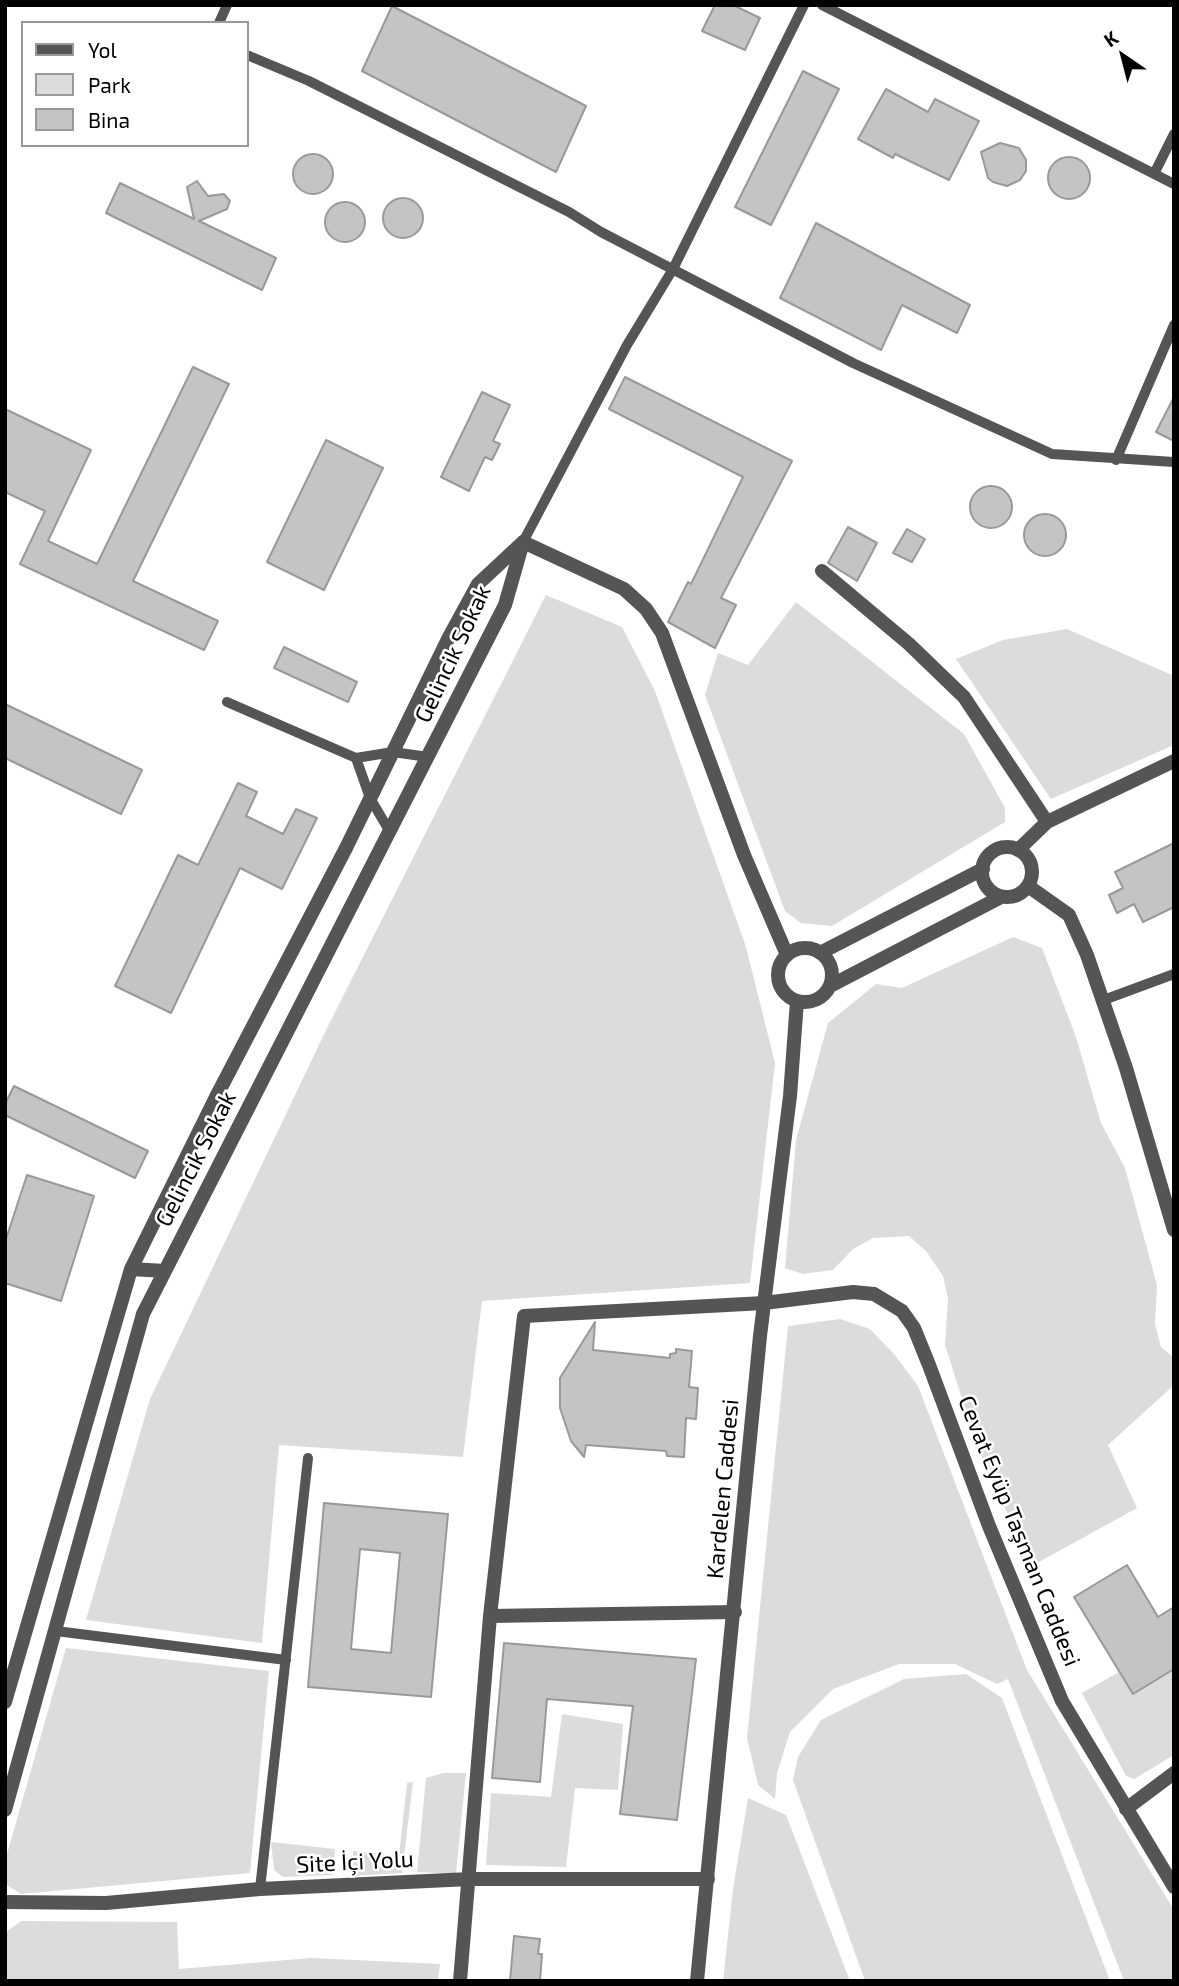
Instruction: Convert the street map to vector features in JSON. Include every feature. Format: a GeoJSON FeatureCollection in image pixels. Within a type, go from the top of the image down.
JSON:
{"type":"FeatureCollection","features":[{"type":"Feature","properties":{"kind":"street","name":"Gelincik Sokak"},"geometry":{"type":"LineString","coordinates":[[5,1702],[131,1269],[478,584],[523,542]]}},
{"type":"Feature","properties":{"kind":"street","name":"Gelincik Sokak"},"geometry":{"type":"LineString","coordinates":[[5,1810],[143,1314],[505,605],[523,542]]}},
{"type":"Feature","properties":{"kind":"street"},"geometry":{"type":"LineString","coordinates":[[523,542],[624,589],[646,609],[662,634],[744,856],[786,956]]}},
{"type":"Feature","properties":{"kind":"street"},"geometry":{"type":"LineString","coordinates":[[822,571],[909,644],[964,697],[1047,822]]}},
{"type":"Feature","properties":{"kind":"street"},"geometry":{"type":"LineString","coordinates":[[1018,850],[1047,822],[1174,761]]}},
{"type":"Feature","properties":{"kind":"street"},"geometry":{"type":"LineString","coordinates":[[820,953],[982,869],[996,850],[1018,850],[1030,862],[1031,878],[1028,886],[1016,896],[1001,897],[830,986],[820,998],[797,1002],[780,986],[778,970],[786,956],[803,948],[820,953],[831,968],[830,986]]}},
{"type":"Feature","properties":{"kind":"street"},"geometry":{"type":"LineString","coordinates":[[982,869],[989,889],[1001,897]]}},
{"type":"Feature","properties":{"kind":"street"},"geometry":{"type":"LineString","coordinates":[[1028,886],[1069,915],[1126,1068],[1174,1230]]}},
{"type":"Feature","properties":{"kind":"street","name":"Kardelen Caddesi"},"geometry":{"type":"LineString","coordinates":[[697,1981],[764,1303],[790,1096],[797,1002]]}},
{"type":"Feature","properties":{"kind":"street"},"geometry":{"type":"LineString","coordinates":[[131,1269],[165,1270]]}},
{"type":"Feature","properties":{"kind":"street","name":"Cevat Eyüp Taşman Caddesi"},"geometry":{"type":"LineString","coordinates":[[491,1616],[524,1316],[764,1303],[853,1292],[874,1294],[902,1311],[914,1328],[998,1550],[1062,1701],[1174,1887]]}},
{"type":"Feature","properties":{"kind":"street"},"geometry":{"type":"LineString","coordinates":[[460,1981],[491,1616],[735,1612]]}},
{"type":"Feature","properties":{"kind":"street"},"geometry":{"type":"LineString","coordinates":[[1126,1809],[1174,1773]]}},
{"type":"Feature","properties":{"kind":"street","name":"Site İçi Yolu"},"geometry":{"type":"LineString","coordinates":[[5,1902],[106,1903],[260,1889],[470,1879],[708,1880]]}},
{"type":"Feature","properties":{"kind":"lane"},"geometry":{"type":"LineString","coordinates":[[523,542],[626,345],[673,269],[804,5]]}},
{"type":"Feature","properties":{"kind":"lane"},"geometry":{"type":"LineString","coordinates":[[822,5],[1174,184]]}},
{"type":"Feature","properties":{"kind":"lane"},"geometry":{"type":"LineString","coordinates":[[248,55],[309,81],[446,149],[853,363],[1052,454],[1174,462]]}},
{"type":"Feature","properties":{"kind":"lane"},"geometry":{"type":"LineString","coordinates":[[1154,174],[1174,134]]}},
{"type":"Feature","properties":{"kind":"lane"},"geometry":{"type":"LineString","coordinates":[[1116,460],[1174,325]]}},
{"type":"Feature","properties":{"kind":"lane"},"geometry":{"type":"LineString","coordinates":[[228,702],[356,758],[393,752],[428,757]]}},
{"type":"Feature","properties":{"kind":"lane"},"geometry":{"type":"LineString","coordinates":[[356,758],[370,798],[390,832]]}},
{"type":"Feature","properties":{"kind":"lane"},"geometry":{"type":"LineString","coordinates":[[1101,1001],[1174,974]]}},
{"type":"Feature","properties":{"kind":"lane"},"geometry":{"type":"LineString","coordinates":[[260,1889],[308,1458]]}},
{"type":"Feature","properties":{"kind":"lane"},"geometry":{"type":"LineString","coordinates":[[55,1632],[286,1660]]}},
{"type":"Feature","properties":{"kind":"green space"},"geometry":{"type":"Polygon","coordinates":[[[546,595],[622,627],[655,691],[746,947],[775,1063],[750,1283],[482,1301],[463,1457],[279,1445],[262,1643],[86,1620],[150,1399],[327,1028],[546,595]]]}},
{"type":"Feature","properties":{"kind":"green space"},"geometry":{"type":"Polygon","coordinates":[[[796,602],[964,734],[1005,808],[1005,822],[832,926],[801,923],[785,911],[705,695],[718,653],[748,665],[796,602]]]}},
{"type":"Feature","properties":{"kind":"green space"},"geometry":{"type":"Polygon","coordinates":[[[1067,629],[1174,676],[1174,745],[1051,799],[956,659],[1003,640],[1067,629]]]}},
{"type":"Feature","properties":{"kind":"green space"},"geometry":{"type":"Polygon","coordinates":[[[1013,937],[1042,948],[1076,1037],[1101,1123],[1125,1168],[1157,1285],[1155,1324],[1161,1347],[1174,1358],[1174,1385],[1108,1445],[1137,1508],[1037,1563],[1024,1550],[978,1449],[945,1345],[948,1299],[943,1276],[926,1251],[909,1236],[873,1238],[853,1249],[833,1270],[803,1274],[785,1268],[796,1140],[828,1023],[876,984],[902,988],[1013,937]]]}},
{"type":"Feature","properties":{"kind":"green space"},"geometry":{"type":"Polygon","coordinates":[[[840,1319],[870,1329],[894,1354],[918,1386],[1027,1670],[1174,1910],[1174,1981],[1124,1981],[1008,1679],[997,1684],[955,1664],[899,1664],[833,1689],[790,1732],[777,1773],[775,1799],[758,1785],[747,1738],[788,1326],[840,1319]]]}},
{"type":"Feature","properties":{"kind":"green space"},"geometry":{"type":"Polygon","coordinates":[[[66,1648],[269,1671],[250,1873],[21,1894],[7,1885],[5,1861],[66,1648]]]}},
{"type":"Feature","properties":{"kind":"green space"},"geometry":{"type":"Polygon","coordinates":[[[1174,1669],[1174,1755],[1134,1779],[1126,1776],[1082,1693],[1119,1672],[1133,1694],[1174,1669]]]}},
{"type":"Feature","properties":{"kind":"green space"},"geometry":{"type":"Polygon","coordinates":[[[966,1674],[1002,1698],[1110,1981],[865,1981],[793,1780],[798,1757],[821,1720],[904,1679],[966,1674]]]}},
{"type":"Feature","properties":{"kind":"green space"},"geometry":{"type":"Polygon","coordinates":[[[562,1714],[623,1724],[618,1790],[575,1788],[566,1867],[486,1865],[491,1793],[551,1797],[562,1714]]]}},
{"type":"Feature","properties":{"kind":"green space"},"geometry":{"type":"Polygon","coordinates":[[[443,1773],[466,1773],[456,1874],[417,1872],[426,1778],[443,1773]]]}},
{"type":"Feature","properties":{"kind":"green space"},"geometry":{"type":"Polygon","coordinates":[[[413,1782],[402,1873],[353,1876],[353,1851],[399,1855],[407,1783],[413,1782]]]}},
{"type":"Feature","properties":{"kind":"green space"},"geometry":{"type":"Polygon","coordinates":[[[748,1798],[786,1815],[850,1981],[723,1981],[733,1889],[748,1798]]]}},
{"type":"Feature","properties":{"kind":"green space"},"geometry":{"type":"Polygon","coordinates":[[[271,1842],[335,1849],[333,1875],[283,1877],[274,1870],[271,1842]]]}},
{"type":"Feature","properties":{"kind":"green space"},"geometry":{"type":"Polygon","coordinates":[[[21,1921],[177,1922],[179,1969],[311,1958],[440,1964],[438,1981],[5,1981],[5,1933],[21,1921]]]}},
{"type":"Feature","properties":{"kind":"building"},"geometry":{"type":"Polygon","coordinates":[[[715,5],[733,5],[760,18],[745,50],[702,31],[715,5]]]}},
{"type":"Feature","properties":{"kind":"building"},"geometry":{"type":"Polygon","coordinates":[[[392,6],[586,106],[556,172],[362,71],[392,6]]]}},
{"type":"Feature","properties":{"kind":"building"},"geometry":{"type":"Polygon","coordinates":[[[803,71],[839,89],[771,225],[735,207],[803,71]]]}},
{"type":"Feature","properties":{"kind":"building"},"geometry":{"type":"Polygon","coordinates":[[[886,89],[928,112],[935,99],[979,121],[949,180],[895,154],[893,158],[858,139],[886,89]]]}},
{"type":"Feature","properties":{"kind":"building"},"geometry":{"type":"Polygon","coordinates":[[[1000,143],[1019,148],[1026,160],[1026,171],[1020,180],[1007,186],[988,178],[981,152],[1000,143]]]}},
{"type":"Feature","properties":{"kind":"building"},"geometry":{"type":"Polygon","coordinates":[[[313,154],[327,160],[333,174],[327,188],[313,194],[299,188],[293,174],[299,160],[313,154]]]}},
{"type":"Feature","properties":{"kind":"building"},"geometry":{"type":"Polygon","coordinates":[[[1069,157],[1084,163],[1090,178],[1084,193],[1069,199],[1054,193],[1048,178],[1054,163],[1069,157]]]}},
{"type":"Feature","properties":{"kind":"building"},"geometry":{"type":"Polygon","coordinates":[[[197,181],[208,196],[224,194],[230,201],[227,209],[199,221],[276,258],[262,290],[106,213],[120,183],[194,219],[187,187],[197,181]]]}},
{"type":"Feature","properties":{"kind":"building"},"geometry":{"type":"Polygon","coordinates":[[[403,198],[417,204],[423,218],[417,232],[403,238],[389,232],[383,218],[389,204],[403,198]]]}},
{"type":"Feature","properties":{"kind":"building"},"geometry":{"type":"Polygon","coordinates":[[[345,202],[359,208],[365,222],[359,236],[345,242],[331,236],[325,222],[331,208],[345,202]]]}},
{"type":"Feature","properties":{"kind":"building"},"geometry":{"type":"Polygon","coordinates":[[[816,223],[970,305],[957,333],[902,305],[881,350],[780,298],[816,223]]]}},
{"type":"Feature","properties":{"kind":"building"},"geometry":{"type":"Polygon","coordinates":[[[193,367],[229,384],[133,581],[218,621],[204,650],[20,564],[45,511],[5,492],[5,409],[91,450],[48,541],[97,564],[193,367]]]}},
{"type":"Feature","properties":{"kind":"building"},"geometry":{"type":"Polygon","coordinates":[[[625,377],[792,461],[721,598],[736,605],[715,648],[668,622],[688,582],[691,584],[743,477],[609,409],[625,377]]]}},
{"type":"Feature","properties":{"kind":"building"},"geometry":{"type":"Polygon","coordinates":[[[482,392],[510,405],[493,441],[500,444],[492,460],[485,457],[469,491],[441,477],[482,392]]]}},
{"type":"Feature","properties":{"kind":"building"},"geometry":{"type":"Polygon","coordinates":[[[1174,397],[1174,441],[1156,432],[1174,397]]]}},
{"type":"Feature","properties":{"kind":"building"},"geometry":{"type":"Polygon","coordinates":[[[326,440],[383,468],[324,590],[267,562],[326,440]]]}},
{"type":"Feature","properties":{"kind":"building"},"geometry":{"type":"Polygon","coordinates":[[[991,486],[1006,492],[1012,507],[1006,522],[991,528],[976,522],[970,507],[976,492],[991,486]]]}},
{"type":"Feature","properties":{"kind":"building"},"geometry":{"type":"Polygon","coordinates":[[[1045,514],[1060,520],[1066,535],[1060,550],[1045,556],[1030,550],[1024,535],[1030,520],[1045,514]]]}},
{"type":"Feature","properties":{"kind":"building"},"geometry":{"type":"Polygon","coordinates":[[[848,527],[877,543],[857,581],[828,563],[848,527]]]}},
{"type":"Feature","properties":{"kind":"building"},"geometry":{"type":"Polygon","coordinates":[[[907,529],[925,539],[912,562],[893,553],[907,529]]]}},
{"type":"Feature","properties":{"kind":"building"},"geometry":{"type":"Polygon","coordinates":[[[284,647],[357,682],[348,702],[274,668],[284,647]]]}},
{"type":"Feature","properties":{"kind":"building"},"geometry":{"type":"Polygon","coordinates":[[[5,704],[142,770],[121,814],[5,758],[5,704]]]}},
{"type":"Feature","properties":{"kind":"building"},"geometry":{"type":"Polygon","coordinates":[[[238,783],[257,792],[246,816],[283,834],[296,809],[317,818],[282,889],[240,868],[171,1013],[115,986],[178,855],[198,865],[238,783]]]}},
{"type":"Feature","properties":{"kind":"building"},"geometry":{"type":"Polygon","coordinates":[[[1174,843],[1174,907],[1143,922],[1134,904],[1117,913],[1109,895],[1123,888],[1115,872],[1174,843]]]}},
{"type":"Feature","properties":{"kind":"building"},"geometry":{"type":"Polygon","coordinates":[[[14,1086],[148,1151],[135,1178],[5,1115],[5,1104],[14,1086]]]}},
{"type":"Feature","properties":{"kind":"building"},"geometry":{"type":"Polygon","coordinates":[[[27,1175],[94,1196],[61,1301],[5,1283],[5,1242],[27,1175]]]}},
{"type":"Feature","properties":{"kind":"building"},"geometry":{"type":"Polygon","coordinates":[[[595,1322],[593,1350],[670,1358],[670,1354],[676,1353],[676,1349],[692,1351],[689,1387],[698,1388],[696,1419],[686,1418],[684,1457],[667,1456],[666,1451],[586,1445],[584,1457],[571,1441],[560,1408],[560,1378],[595,1322]]]}},
{"type":"Feature","properties":{"kind":"building"},"geometry":{"type":"Polygon","coordinates":[[[324,1503],[448,1514],[431,1697],[308,1687],[324,1503]],[[360,1549],[351,1649],[391,1653],[400,1553],[360,1549]]]}},
{"type":"Feature","properties":{"kind":"building"},"geometry":{"type":"Polygon","coordinates":[[[1127,1565],[1158,1617],[1174,1607],[1174,1669],[1133,1694],[1074,1597],[1127,1565]]]}},
{"type":"Feature","properties":{"kind":"building"},"geometry":{"type":"Polygon","coordinates":[[[504,1643],[696,1659],[677,1820],[620,1814],[633,1706],[547,1699],[540,1782],[492,1778],[504,1643]]]}},
{"type":"Feature","properties":{"kind":"building"},"geometry":{"type":"Polygon","coordinates":[[[514,1936],[540,1939],[540,1981],[510,1981],[514,1936]]]}}]}
